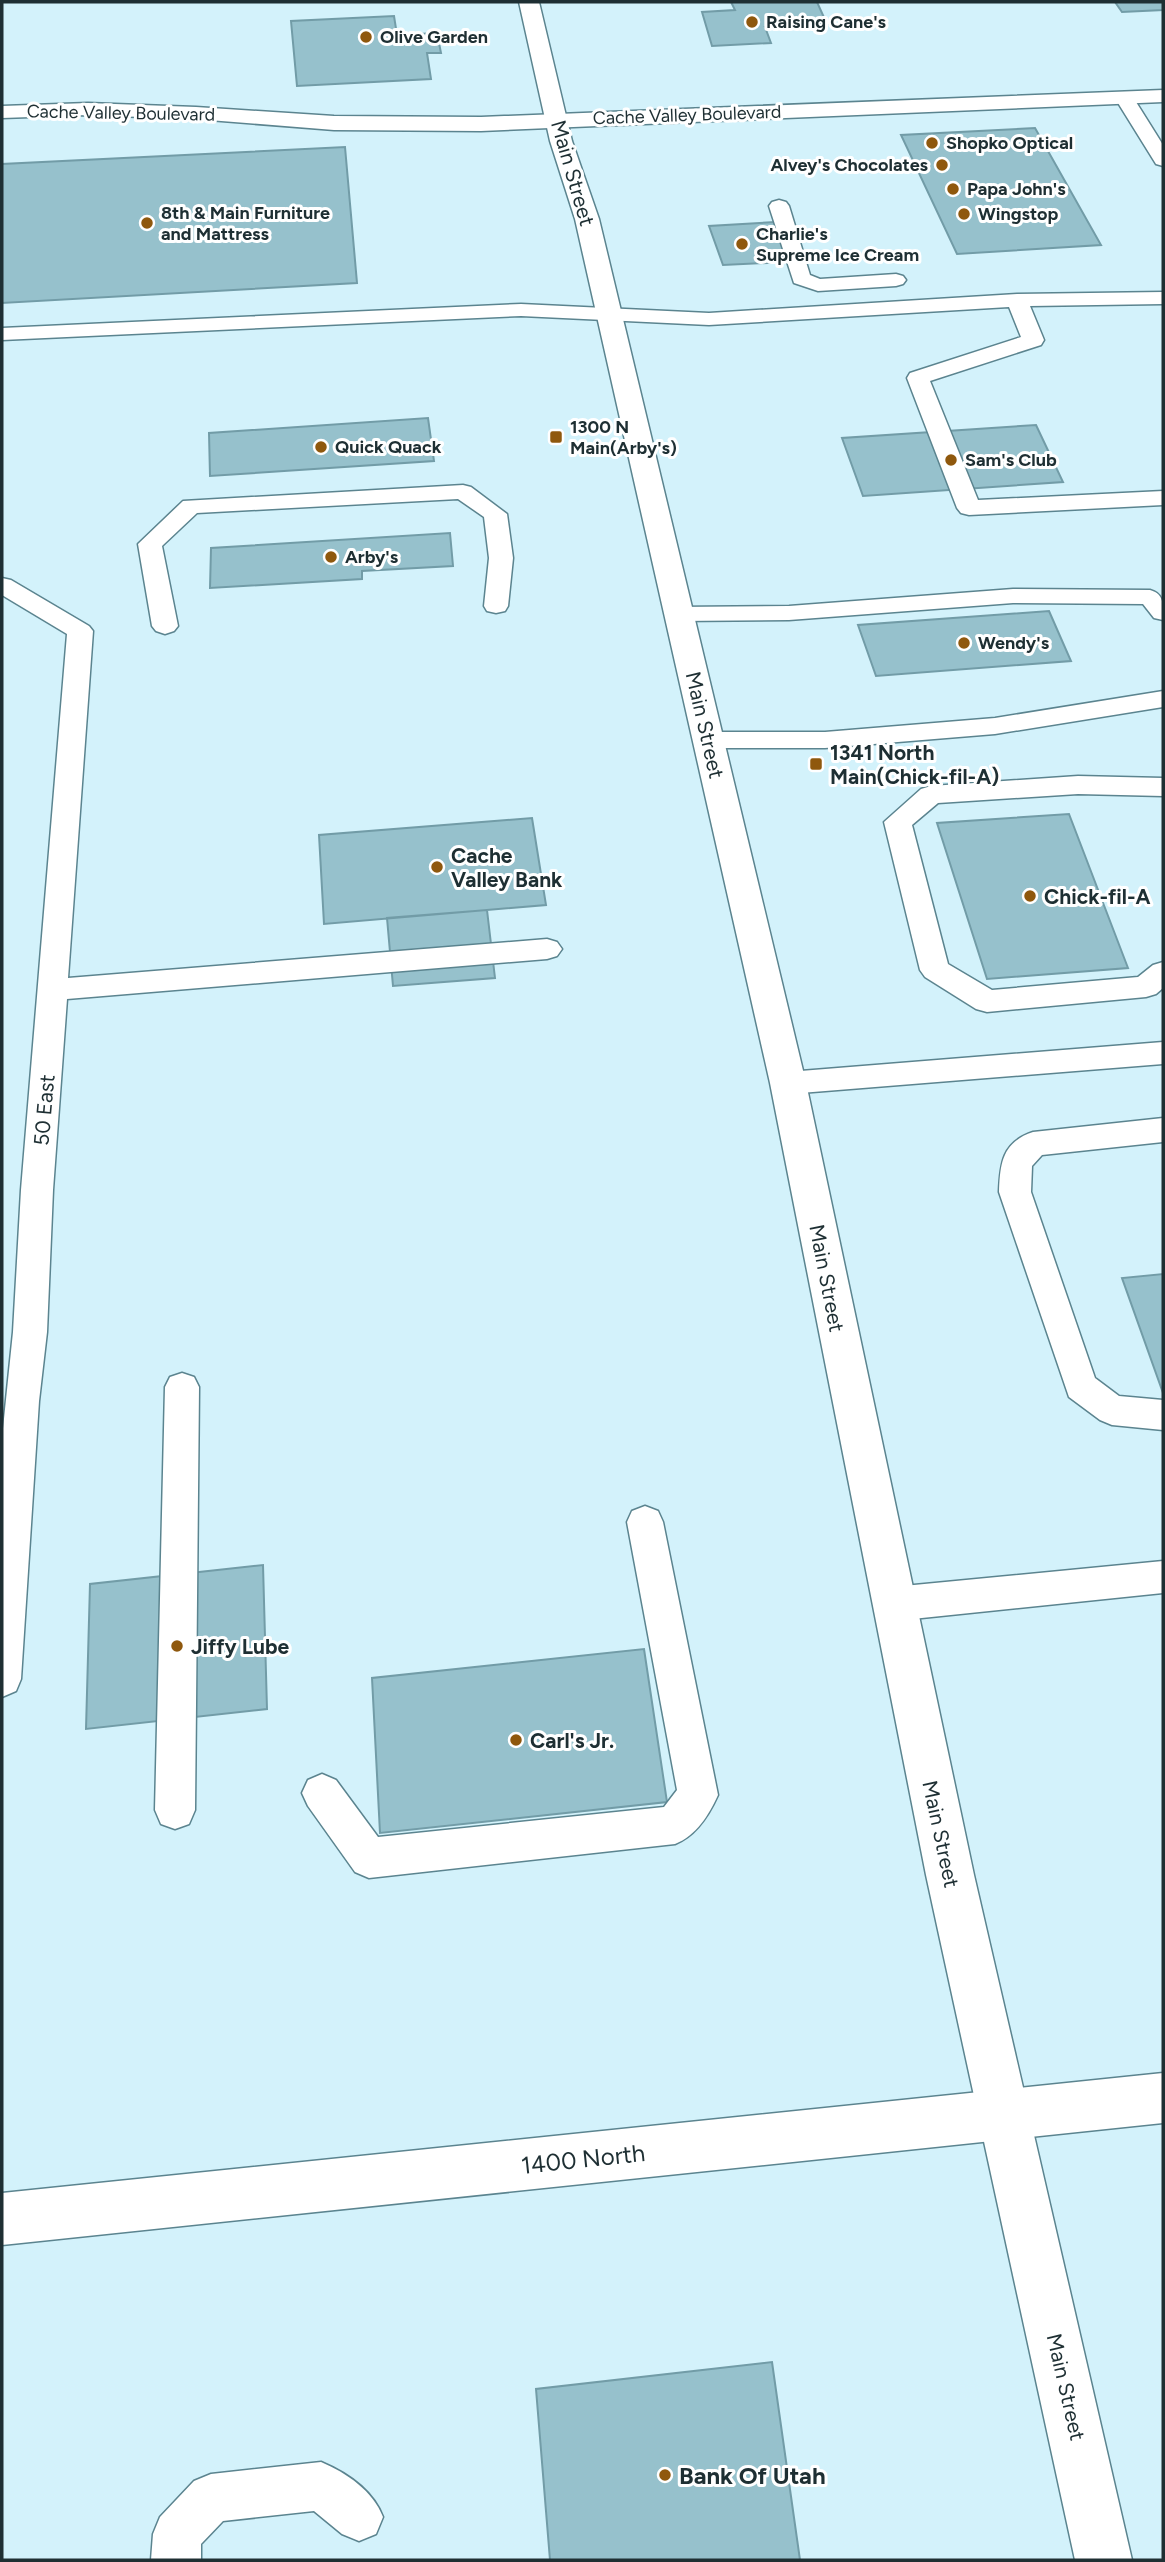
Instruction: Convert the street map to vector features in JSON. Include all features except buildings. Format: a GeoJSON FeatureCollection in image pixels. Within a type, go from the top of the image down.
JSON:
{"type":"FeatureCollection","features":[{"type":"Feature","properties":{"kind":"main road","name":"Main Street"},"geometry":{"type":"LineString","coordinates":[[529,2],[561,141],[587,219],[788,1083],[893,1604],[1001,2113],[1104,2560]]}},
{"type":"Feature","properties":{"kind":"main road","name":"Cache Valley Boulevard"},"geometry":{"type":"LineString","coordinates":[[2,112],[88,109],[196,113],[334,123],[481,124],[1163,96]]}},
{"type":"Feature","properties":{"kind":"main road","name":"1400 North"},"geometry":{"type":"LineString","coordinates":[[2,2219],[1163,2098]]}},
{"type":"Feature","properties":{"kind":"lane"},"geometry":{"type":"LineString","coordinates":[[1124,97],[1163,160]]}},
{"type":"Feature","properties":{"kind":"lane"},"geometry":{"type":"LineString","coordinates":[[779,206],[801,279],[818,285],[897,280]]}},
{"type":"Feature","properties":{"kind":"lane"},"geometry":{"type":"LineString","coordinates":[[2,334],[521,310],[709,318],[1017,300],[1163,298]]}},
{"type":"Feature","properties":{"kind":"lane"},"geometry":{"type":"LineString","coordinates":[[1017,300],[1034,340],[918,378],[969,508],[1163,498]]}},
{"type":"Feature","properties":{"kind":"lane"},"geometry":{"type":"LineString","coordinates":[[166,626],[150,544],[191,506],[463,492],[495,514],[501,558],[496,606]]}},
{"type":"Feature","properties":{"kind":"lane","name":"50 East"},"geometry":{"type":"LineString","coordinates":[[2,585],[80,631],[37,1190],[30,1332],[6,1555],[2,1679]]}},
{"type":"Feature","properties":{"kind":"lane"},"geometry":{"type":"LineString","coordinates":[[677,614],[789,613],[1013,596],[1150,597],[1163,613]]}},
{"type":"Feature","properties":{"kind":"lane"},"geometry":{"type":"LineString","coordinates":[[710,740],[825,740],[995,726],[1163,699]]}},
{"type":"Feature","properties":{"kind":"lane"},"geometry":{"type":"LineString","coordinates":[[1163,787],[1078,785],[931,794],[898,822],[935,970],[987,1001],[1146,988],[1163,972]]}},
{"type":"Feature","properties":{"kind":"lane"},"geometry":{"type":"LineString","coordinates":[[53,990],[547,949]]}},
{"type":"Feature","properties":{"kind":"lane"},"geometry":{"type":"LineString","coordinates":[[788,1083],[1163,1053]]}},
{"type":"Feature","properties":{"kind":"lane"},"geometry":{"type":"LineString","coordinates":[[1163,1130],[1033,1144],[1016,1162],[1015,1192],[1081,1388],[1112,1410],[1163,1415]]}},
{"type":"Feature","properties":{"kind":"lane"},"geometry":{"type":"LineString","coordinates":[[175,1810],[182,1387]]}},
{"type":"Feature","properties":{"kind":"lane"},"geometry":{"type":"LineString","coordinates":[[322,1793],[369,1858],[675,1825],[698,1795],[645,1522]]}},
{"type":"Feature","properties":{"kind":"lane"},"geometry":{"type":"LineString","coordinates":[[893,1604],[1163,1577]]}},
{"type":"Feature","properties":{"kind":"lane"},"geometry":{"type":"LineString","coordinates":[[176,2560],[177,2534],[211,2498],[321,2486],[359,2517]]}},
{"type":"Feature","properties":{"kind":"shaded area"},"geometry":{"type":"Polygon","coordinates":[[[2,2],[1163,2],[1163,2560],[2,2560],[2,2]]]}},
{"type":"Feature","properties":{"kind":"place","name":"Raising Cane's"},"geometry":{"type":"Point","coordinates":[752,22]}},
{"type":"Feature","properties":{"kind":"place","name":"Olive Garden"},"geometry":{"type":"Point","coordinates":[366,37]}},
{"type":"Feature","properties":{"kind":"place","name":"Shopko Optical"},"geometry":{"type":"Point","coordinates":[932,143]}},
{"type":"Feature","properties":{"kind":"place","name":"Alvey's Chocolates"},"geometry":{"type":"Point","coordinates":[942,165]}},
{"type":"Feature","properties":{"kind":"place","name":"Papa John's"},"geometry":{"type":"Point","coordinates":[953,189]}},
{"type":"Feature","properties":{"kind":"place","name":"Wingstop"},"geometry":{"type":"Point","coordinates":[964,214]}},
{"type":"Feature","properties":{"kind":"place","name":"8th & Main Furniture and Mattress"},"geometry":{"type":"Point","coordinates":[147,223]}},
{"type":"Feature","properties":{"kind":"place","name":"Charlie's Supreme Ice Cream"},"geometry":{"type":"Point","coordinates":[742,244]}},
{"type":"Feature","properties":{"kind":"place","name":"1300 N Main(Arby's)"},"geometry":{"type":"Point","coordinates":[556,437]}},
{"type":"Feature","properties":{"kind":"place","name":"Quick Quack"},"geometry":{"type":"Point","coordinates":[321,447]}},
{"type":"Feature","properties":{"kind":"place","name":"Sam's Club"},"geometry":{"type":"Point","coordinates":[951,460]}},
{"type":"Feature","properties":{"kind":"place","name":"Arby's"},"geometry":{"type":"Point","coordinates":[331,557]}},
{"type":"Feature","properties":{"kind":"place","name":"Wendy's"},"geometry":{"type":"Point","coordinates":[964,643]}},
{"type":"Feature","properties":{"kind":"place","name":"1341 North Main(Chick-fil-A)"},"geometry":{"type":"Point","coordinates":[816,764]}},
{"type":"Feature","properties":{"kind":"place","name":"Cache Valley Bank"},"geometry":{"type":"Point","coordinates":[437,867]}},
{"type":"Feature","properties":{"kind":"place","name":"Chick-fil-A"},"geometry":{"type":"Point","coordinates":[1030,896]}},
{"type":"Feature","properties":{"kind":"place","name":"Jiffy Lube"},"geometry":{"type":"Point","coordinates":[177,1646]}},
{"type":"Feature","properties":{"kind":"place","name":"Carl's Jr."},"geometry":{"type":"Point","coordinates":[516,1740]}},
{"type":"Feature","properties":{"kind":"place","name":"Bank Of Utah"},"geometry":{"type":"Point","coordinates":[665,2475]}}]}
